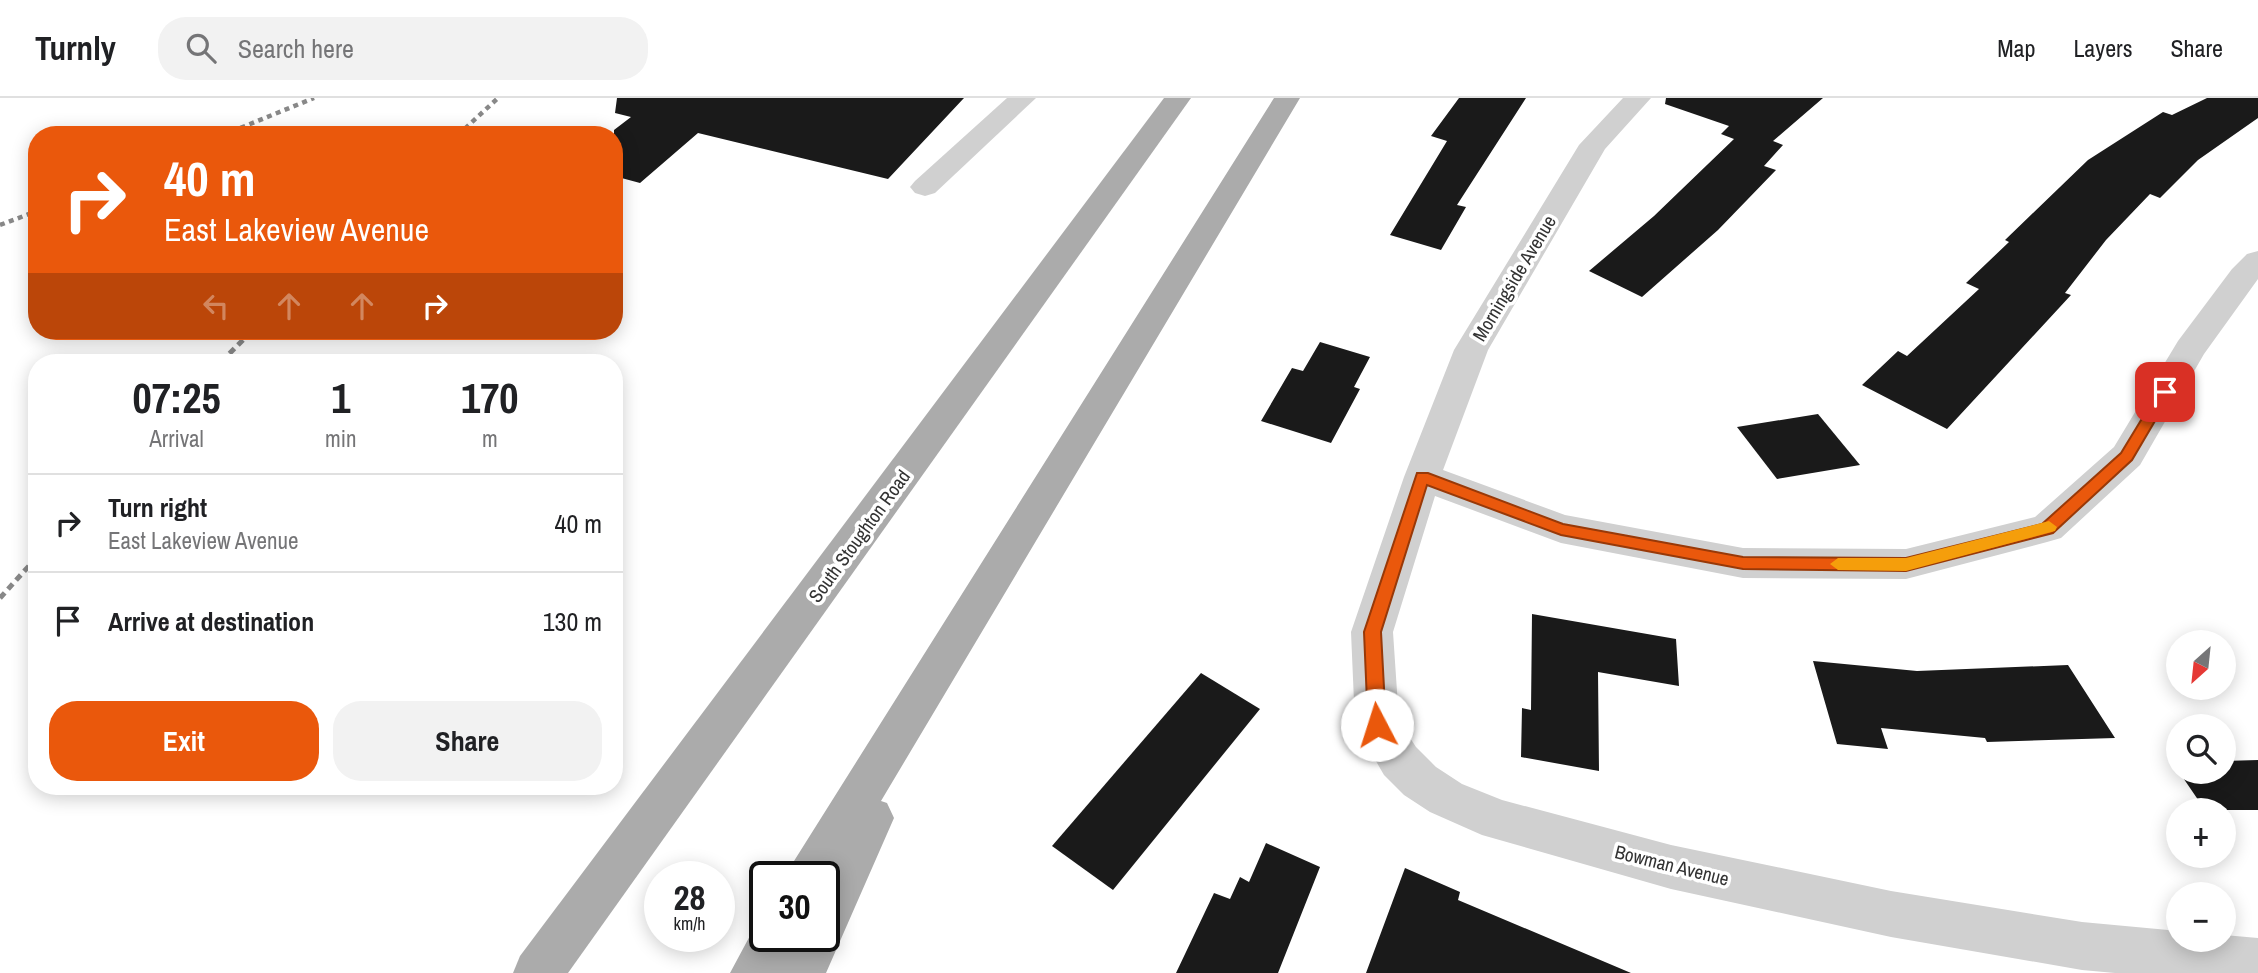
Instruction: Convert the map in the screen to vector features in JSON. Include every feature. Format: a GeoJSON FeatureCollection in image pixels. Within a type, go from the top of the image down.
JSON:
{"type":"FeatureCollection","features":[{"type":"Feature","properties":{"kind":"main road","name":"South Stoughton Road"},"geometry":{"type":"LineString","coordinates":[[538,973],[1178,98]]}},
{"type":"Feature","properties":{"kind":"main road"},"geometry":{"type":"LineString","coordinates":[[820,861],[948,646],[1107,394],[1287,98]]}},
{"type":"Feature","properties":{"kind":"main road"},"geometry":{"type":"LineString","coordinates":[[840,886],[948,646]]}},
{"type":"Feature","properties":{"kind":"main road"},"geometry":{"type":"LineString","coordinates":[[755,973],[767,952]]}},
{"type":"Feature","properties":{"kind":"main road"},"geometry":{"type":"LineString","coordinates":[[801,973],[811,952]]}},
{"type":"Feature","properties":{"kind":"street"},"geometry":{"type":"LineString","coordinates":[[925,187],[1023,98]]}},
{"type":"Feature","properties":{"kind":"street","name":"Morningside Avenue"},"geometry":{"type":"LineString","coordinates":[[1422,477],[1471,350],[1593,145],[1638,98]]}},
{"type":"Feature","properties":{"kind":"street"},"geometry":{"type":"LineString","coordinates":[[1422,477],[1561,529],[1743,563],[1906,564],[2034,532],[2047,528],[2127,456],[2190,349],[2243,276],[2258,261]]}},
{"type":"Feature","properties":{"kind":"street","name":"Bowman Avenue"},"geometry":{"type":"LineString","coordinates":[[1422,477],[1372,632],[1376,660],[1373,673],[1377,725],[1400,761],[1420,780],[1446,798],[1498,820],[1671,867],[1891,914],[2082,946],[2258,962]]}},
{"type":"Feature","properties":{"kind":"building"},"geometry":{"type":"Polygon","coordinates":[[[617,98],[964,98],[888,179],[698,133],[640,183],[623,178],[623,126],[619,126],[631,117],[615,113],[617,98]]]}},
{"type":"Feature","properties":{"kind":"building"},"geometry":{"type":"Polygon","coordinates":[[[1459,98],[1526,98],[1457,205],[1466,207],[1441,250],[1390,235],[1447,141],[1431,136],[1459,98]]]}},
{"type":"Feature","properties":{"kind":"building"},"geometry":{"type":"Polygon","coordinates":[[[1666,98],[1823,98],[1773,141],[1783,145],[1764,166],[1776,170],[1718,230],[1642,297],[1589,271],[1654,216],[1734,139],[1721,134],[1729,126],[1665,104],[1666,98]]]}},
{"type":"Feature","properties":{"kind":"building"},"geometry":{"type":"Polygon","coordinates":[[[2207,98],[2258,98],[2258,118],[2198,160],[2160,198],[2150,194],[2106,240],[2065,293],[2071,295],[1947,429],[1862,385],[1898,351],[1907,356],[1979,289],[1966,283],[2009,242],[2005,240],[2088,160],[2163,112],[2172,115],[2207,98]]]}},
{"type":"Feature","properties":{"kind":"building"},"geometry":{"type":"Polygon","coordinates":[[[1320,342],[1370,357],[1354,387],[1360,389],[1331,443],[1261,421],[1292,368],[1303,371],[1320,342]]]}},
{"type":"Feature","properties":{"kind":"building"},"geometry":{"type":"Polygon","coordinates":[[[1818,414],[1860,465],[1777,479],[1737,427],[1818,414]]]}},
{"type":"Feature","properties":{"kind":"building"},"geometry":{"type":"Polygon","coordinates":[[[1532,614],[1676,639],[1679,686],[1598,672],[1599,771],[1521,757],[1522,708],[1531,710],[1532,614]]]}},
{"type":"Feature","properties":{"kind":"building"},"geometry":{"type":"Polygon","coordinates":[[[1813,661],[1917,671],[2068,665],[2115,738],[1987,742],[1985,738],[1881,728],[1888,749],[1837,744],[1813,661]]]}},
{"type":"Feature","properties":{"kind":"building"},"geometry":{"type":"Polygon","coordinates":[[[1201,673],[1260,709],[1113,890],[1052,846],[1201,673]]]}},
{"type":"Feature","properties":{"kind":"building"},"geometry":{"type":"Polygon","coordinates":[[[2258,760],[2258,810],[2236,810],[2236,798],[2197,798],[2187,784],[2236,784],[2236,761],[2258,760]]]}},
{"type":"Feature","properties":{"kind":"building"},"geometry":{"type":"Polygon","coordinates":[[[1266,843],[1320,867],[1278,973],[1176,973],[1214,893],[1230,899],[1240,877],[1249,882],[1266,843]]]}},
{"type":"Feature","properties":{"kind":"building"},"geometry":{"type":"Polygon","coordinates":[[[1405,868],[1460,892],[1458,900],[1631,973],[1366,973],[1405,868]]]}},
{"type":"Feature","properties":{"kind":"railway"},"geometry":{"type":"LineString","coordinates":[[245,126],[314,98]]}},
{"type":"Feature","properties":{"kind":"railway"},"geometry":{"type":"LineString","coordinates":[[468,126],[498,98]]}},
{"type":"Feature","properties":{"kind":"railway"},"geometry":{"type":"LineString","coordinates":[[0,225],[28,214]]}},
{"type":"Feature","properties":{"kind":"railway"},"geometry":{"type":"LineString","coordinates":[[229,354],[243,340]]}},
{"type":"Feature","properties":{"kind":"railway"},"geometry":{"type":"LineString","coordinates":[[0,598],[28,567]]}},
{"type":"Feature","properties":{"kind":"slow traffic"},"geometry":{"type":"LineString","coordinates":[[1838,564],[1906,564],[2049,527]]}},
{"type":"Feature","properties":{"kind":"route"},"geometry":{"type":"LineString","coordinates":[[1377,725],[1373,673],[1376,660],[1372,632],[1422,477],[1561,529],[1743,563],[1906,564],[2047,528],[2127,456],[2165,392]]}}]}
